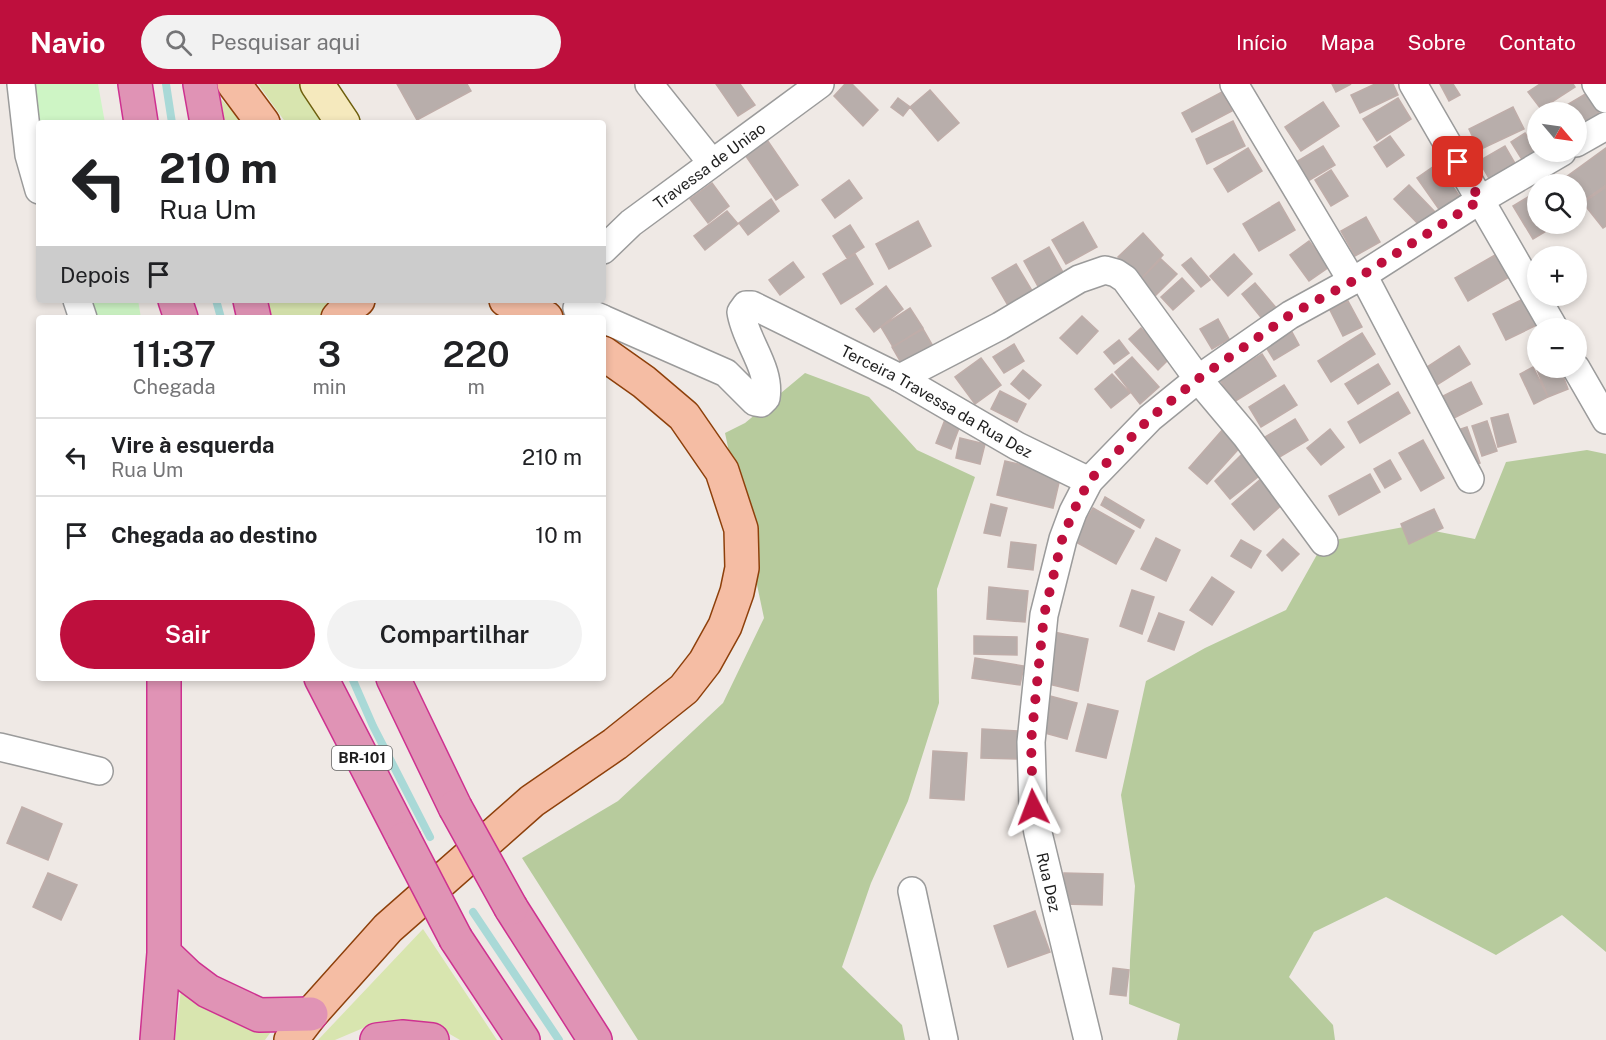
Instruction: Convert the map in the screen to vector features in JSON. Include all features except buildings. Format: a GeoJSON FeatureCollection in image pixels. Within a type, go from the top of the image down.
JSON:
{"type":"FeatureCollection","features":[{"type":"Feature","properties":{"kind":"highway"},"geometry":{"type":"LineString","coordinates":[[135,84],[141,120]]}},
{"type":"Feature","properties":{"kind":"highway"},"geometry":{"type":"LineString","coordinates":[[200,84],[206,120]]}},
{"type":"Feature","properties":{"kind":"highway"},"geometry":{"type":"LineString","coordinates":[[157,1040],[164,953],[164,681]]}},
{"type":"Feature","properties":{"kind":"highway","name":"BR-101"},"geometry":{"type":"LineString","coordinates":[[323,681],[456,939],[523,1040]]}},
{"type":"Feature","properties":{"kind":"highway"},"geometry":{"type":"LineString","coordinates":[[394,681],[455,807],[511,908],[595,1040]]}},
{"type":"Feature","properties":{"kind":"highway"},"geometry":{"type":"LineString","coordinates":[[164,953],[208,991],[259,1015],[311,1014]]}},
{"type":"Feature","properties":{"kind":"highway"},"geometry":{"type":"LineString","coordinates":[[377,1040],[402,1037],[432,1040]]}},
{"type":"Feature","properties":{"kind":"main road"},"geometry":{"type":"LineString","coordinates":[[234,84],[261,120]]}},
{"type":"Feature","properties":{"kind":"main road"},"geometry":{"type":"LineString","coordinates":[[341,315],[354,303]]}},
{"type":"Feature","properties":{"kind":"main road"},"geometry":{"type":"LineString","coordinates":[[514,303],[540,315]]}},
{"type":"Feature","properties":{"kind":"main road"},"geometry":{"type":"LineString","coordinates":[[291,1040],[311,1014],[388,928],[532,801],[615,744],[684,689],[705,662],[725,626],[737,592],[742,568],[741,529],[722,471],[684,416],[644,382],[606,355]]}},
{"type":"Feature","properties":{"kind":"street"},"geometry":{"type":"LineString","coordinates":[[21,84],[29,155],[36,180]]}},
{"type":"Feature","properties":{"kind":"street"},"geometry":{"type":"LineString","coordinates":[[317,84],[341,120]]}},
{"type":"Feature","properties":{"kind":"street"},"geometry":{"type":"LineString","coordinates":[[649,84],[712,163]]}},
{"type":"Feature","properties":{"kind":"street","name":"Travessa de Uniao"},"geometry":{"type":"LineString","coordinates":[[606,247],[632,223],[820,84]]}},
{"type":"Feature","properties":{"kind":"street"},"geometry":{"type":"LineString","coordinates":[[1234,84],[1358,278],[1470,479]]}},
{"type":"Feature","properties":{"kind":"street"},"geometry":{"type":"LineString","coordinates":[[1413,84],[1548,318]]}},
{"type":"Feature","properties":{"kind":"street"},"geometry":{"type":"LineString","coordinates":[[1596,84],[1606,99]]}},
{"type":"Feature","properties":{"kind":"street"},"geometry":{"type":"LineString","coordinates":[[1587,137],[1606,126]]}},
{"type":"Feature","properties":{"kind":"street","name":"Rua Dez"},"geometry":{"type":"LineString","coordinates":[[1088,1040],[1036,824],[1033,807],[1031,742],[1044,615],[1062,540],[1089,481],[1150,418],[1198,379],[1290,315],[1358,278],[1480,200],[1545,162]]}},
{"type":"Feature","properties":{"kind":"street"},"geometry":{"type":"LineString","coordinates":[[900,378],[1000,326],[1079,279],[1105,270],[1116,273],[1125,279],[1198,379],[1246,436],[1324,542]]}},
{"type":"Feature","properties":{"kind":"street","name":"Terceira Travessa da Rua Dez"},"geometry":{"type":"LineString","coordinates":[[606,321],[726,373],[750,398],[761,403],[766,398],[766,384],[742,323],[742,309],[746,305],[752,305],[900,378],[1017,446],[1089,481]]}},
{"type":"Feature","properties":{"kind":"street"},"geometry":{"type":"LineString","coordinates":[[1582,378],[1606,420]]}},
{"type":"Feature","properties":{"kind":"street"},"geometry":{"type":"LineString","coordinates":[[0,747],[99,771]]}},
{"type":"Feature","properties":{"kind":"street"},"geometry":{"type":"LineString","coordinates":[[912,891],[944,1040]]}},
{"type":"Feature","properties":{"kind":"green space"},"geometry":{"type":"Polygon","coordinates":[[[31,84],[98,84],[104,120],[39,120],[31,84]]]}},
{"type":"Feature","properties":{"kind":"green space"},"geometry":{"type":"Polygon","coordinates":[[[258,84],[309,84],[331,120],[284,120],[258,84]]]}},
{"type":"Feature","properties":{"kind":"green space"},"geometry":{"type":"Polygon","coordinates":[[[220,98],[241,120],[224,120],[220,98]]]}},
{"type":"Feature","properties":{"kind":"green space"},"geometry":{"type":"Polygon","coordinates":[[[89,303],[138,303],[140,315],[95,315],[89,303]]]}},
{"type":"Feature","properties":{"kind":"green space"},"geometry":{"type":"Polygon","coordinates":[[[267,303],[332,303],[323,315],[270,315],[267,303]]]}},
{"type":"Feature","properties":{"kind":"green space"},"geometry":{"type":"Polygon","coordinates":[[[805,373],[869,397],[917,450],[975,477],[937,589],[939,703],[908,801],[871,883],[842,967],[902,1025],[905,1040],[638,1040],[522,858],[618,801],[723,703],[764,618],[725,433],[745,423],[805,373]]]}},
{"type":"Feature","properties":{"kind":"green space"},"geometry":{"type":"Polygon","coordinates":[[[1587,450],[1606,454],[1606,952],[1562,915],[1496,955],[1386,897],[1314,932],[1289,977],[1333,1025],[1335,1040],[1177,1040],[1180,1024],[1129,1004],[1135,886],[1121,795],[1146,681],[1205,648],[1286,610],[1324,542],[1409,526],[1475,539],[1506,462],[1587,450]]]}},
{"type":"Feature","properties":{"kind":"green space"},"geometry":{"type":"Polygon","coordinates":[[[423,929],[497,1040],[460,1040],[441,1029],[368,1026],[335,1040],[318,1040],[423,929]]]}},
{"type":"Feature","properties":{"kind":"green space"},"geometry":{"type":"Polygon","coordinates":[[[181,989],[202,1005],[224,1017],[273,1029],[265,1040],[175,1040],[181,989]]]}},
{"type":"Feature","properties":{"kind":"waterway"},"geometry":{"type":"LineString","coordinates":[[166,84],[172,120]]}},
{"type":"Feature","properties":{"kind":"waterway"},"geometry":{"type":"LineString","coordinates":[[217,303],[220,315]]}},
{"type":"Feature","properties":{"kind":"waterway"},"geometry":{"type":"LineString","coordinates":[[353,681],[373,726],[430,837]]}},
{"type":"Feature","properties":{"kind":"waterway"},"geometry":{"type":"LineString","coordinates":[[473,912],[559,1040]]}},
{"type":"Feature","properties":{"kind":"route"},"geometry":{"type":"LineString","coordinates":[[1033,807],[1031,742],[1044,615],[1062,540],[1079,498],[1089,481],[1150,418],[1198,379],[1290,315],[1353,281],[1480,200],[1458,162]]}}]}
